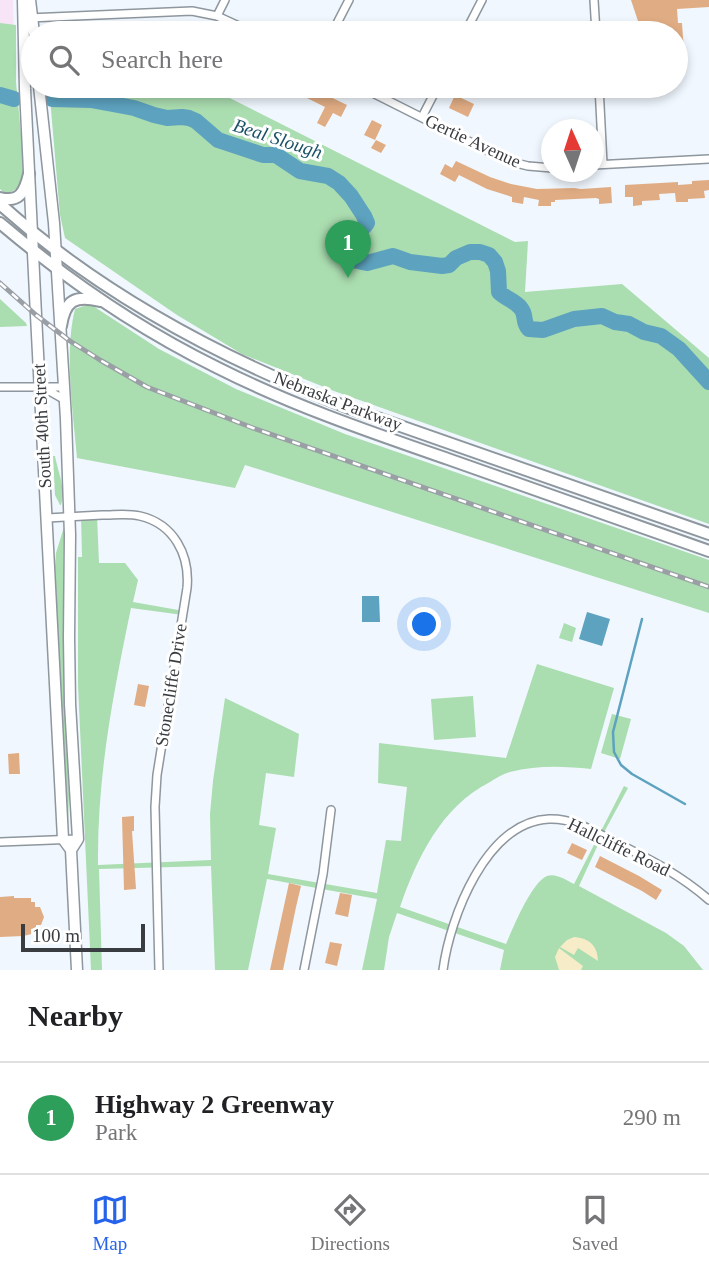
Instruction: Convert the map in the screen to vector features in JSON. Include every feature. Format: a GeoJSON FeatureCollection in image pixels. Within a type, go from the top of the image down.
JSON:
{"type":"FeatureCollection","features":[{"type":"Feature","properties":{"kind":"main road","name":"South 40th Street"},"geometry":{"type":"LineString","coordinates":[[23,0],[29,21]]}},
{"type":"Feature","properties":{"kind":"main road","name":"South 40th Street"},"geometry":{"type":"LineString","coordinates":[[28,21],[30,0]]}},
{"type":"Feature","properties":{"kind":"main road","name":"South 40th Street"},"geometry":{"type":"LineString","coordinates":[[29,98],[32,231],[63,839]]}},
{"type":"Feature","properties":{"kind":"main road","name":"South 40th Street"},"geometry":{"type":"LineString","coordinates":[[40,98],[56,249],[65,400],[69,517],[69,659],[78,839]]}},
{"type":"Feature","properties":{"kind":"main road"},"geometry":{"type":"LineString","coordinates":[[0,198],[18,197],[25,189],[30,174]]}},
{"type":"Feature","properties":{"kind":"main road","name":"Nebraska Parkway"},"geometry":{"type":"LineString","coordinates":[[0,204],[32,231],[118,293],[234,359],[349,408],[709,534]]}},
{"type":"Feature","properties":{"kind":"main road","name":"Nebraska Parkway"},"geometry":{"type":"LineString","coordinates":[[0,223],[57,268],[171,344],[270,393],[345,423],[709,551]]}},
{"type":"Feature","properties":{"kind":"main road"},"geometry":{"type":"LineString","coordinates":[[61,326],[66,308],[76,299],[88,298],[108,304]]}},
{"type":"Feature","properties":{"kind":"main road"},"geometry":{"type":"LineString","coordinates":[[63,839],[71,850],[77,970]]}},
{"type":"Feature","properties":{"kind":"main road"},"geometry":{"type":"LineString","coordinates":[[71,850],[78,839]]}},
{"type":"Feature","properties":{"kind":"street"},"geometry":{"type":"LineString","coordinates":[[217,16],[225,0]]}},
{"type":"Feature","properties":{"kind":"street"},"geometry":{"type":"LineString","coordinates":[[338,21],[349,0]]}},
{"type":"Feature","properties":{"kind":"street"},"geometry":{"type":"LineString","coordinates":[[471,21],[482,0]]}},
{"type":"Feature","properties":{"kind":"street"},"geometry":{"type":"LineString","coordinates":[[594,0],[595,21]]}},
{"type":"Feature","properties":{"kind":"street"},"geometry":{"type":"LineString","coordinates":[[28,18],[182,10],[217,16],[228,21]]}},
{"type":"Feature","properties":{"kind":"street","name":"Gertie Avenue"},"geometry":{"type":"LineString","coordinates":[[383,98],[508,161],[541,167]]}},
{"type":"Feature","properties":{"kind":"street"},"geometry":{"type":"LineString","coordinates":[[422,117],[432,98]]}},
{"type":"Feature","properties":{"kind":"street"},"geometry":{"type":"LineString","coordinates":[[600,98],[601,119]]}},
{"type":"Feature","properties":{"kind":"street"},"geometry":{"type":"LineString","coordinates":[[604,164],[709,159]]}},
{"type":"Feature","properties":{"kind":"street"},"geometry":{"type":"LineString","coordinates":[[40,386],[65,400]]}},
{"type":"Feature","properties":{"kind":"street"},"geometry":{"type":"LineString","coordinates":[[0,387],[64,387]]}},
{"type":"Feature","properties":{"kind":"street","name":"Stonecliffe Drive"},"geometry":{"type":"LineString","coordinates":[[47,517],[124,514],[141,516],[160,524],[175,538],[188,566],[156,792],[159,970]]}},
{"type":"Feature","properties":{"kind":"street"},"geometry":{"type":"LineString","coordinates":[[304,970],[323,874],[331,810]]}},
{"type":"Feature","properties":{"kind":"street","name":"Hallcliffe Road"},"geometry":{"type":"LineString","coordinates":[[443,970],[456,917],[477,875],[502,840],[535,821],[560,819],[584,826],[660,865],[709,900]]}},
{"type":"Feature","properties":{"kind":"street"},"geometry":{"type":"LineString","coordinates":[[0,842],[78,839]]}},
{"type":"Feature","properties":{"kind":"shaded area"},"geometry":{"type":"Polygon","coordinates":[[[0,0],[13,0],[14,48],[0,41],[0,0]]]}},
{"type":"Feature","properties":{"kind":"green space"},"geometry":{"type":"Polygon","coordinates":[[[0,23],[16,25],[16,82],[25,176],[21,186],[6,195],[0,189],[0,23]]]}},
{"type":"Feature","properties":{"kind":"green space"},"geometry":{"type":"Polygon","coordinates":[[[50,98],[230,98],[515,242],[528,241],[525,292],[622,284],[709,358],[709,524],[334,391],[242,354],[177,315],[65,238],[60,215],[50,98]]]}},
{"type":"Feature","properties":{"kind":"green space"},"geometry":{"type":"Polygon","coordinates":[[[0,299],[26,323],[27,326],[0,327],[0,299]]]}},
{"type":"Feature","properties":{"kind":"green space"},"geometry":{"type":"Polygon","coordinates":[[[90,304],[159,349],[236,389],[345,434],[709,560],[709,613],[245,465],[235,488],[77,458],[70,383],[70,344],[75,309],[90,304]]]}},
{"type":"Feature","properties":{"kind":"green space"},"geometry":{"type":"Polygon","coordinates":[[[53,456],[62,486],[61,505],[55,495],[53,456]]]}},
{"type":"Feature","properties":{"kind":"green space"},"geometry":{"type":"Polygon","coordinates":[[[81,516],[97,516],[99,563],[125,563],[138,580],[133,602],[184,611],[183,615],[131,608],[112,704],[103,768],[98,865],[211,860],[210,814],[225,698],[299,734],[294,777],[266,773],[259,825],[276,828],[268,874],[377,893],[386,840],[401,841],[407,787],[378,783],[379,743],[506,758],[537,664],[614,688],[591,769],[550,767],[510,772],[473,793],[444,820],[433,836],[414,870],[400,907],[506,944],[523,907],[541,880],[554,875],[574,884],[624,786],[628,788],[579,886],[666,933],[684,946],[703,970],[500,970],[504,950],[397,913],[389,937],[384,970],[362,970],[377,899],[267,879],[248,970],[215,970],[211,866],[99,869],[102,970],[91,970],[78,685],[78,557],[82,557],[81,516]]]}},
{"type":"Feature","properties":{"kind":"green space"},"geometry":{"type":"Polygon","coordinates":[[[64,527],[63,618],[68,826],[55,567],[64,527]]]}},
{"type":"Feature","properties":{"kind":"green space"},"geometry":{"type":"Polygon","coordinates":[[[564,623],[576,628],[572,642],[559,638],[564,623]]]}},
{"type":"Feature","properties":{"kind":"green space"},"geometry":{"type":"Polygon","coordinates":[[[473,696],[476,737],[434,740],[431,699],[473,696]]]}},
{"type":"Feature","properties":{"kind":"green space"},"geometry":{"type":"Polygon","coordinates":[[[612,714],[631,719],[620,759],[601,753],[612,714]]]}},
{"type":"Feature","properties":{"kind":"sand"},"geometry":{"type":"Polygon","coordinates":[[[574,937],[592,944],[598,961],[578,948],[574,955],[560,947],[574,937]]]}},
{"type":"Feature","properties":{"kind":"sand"},"geometry":{"type":"Polygon","coordinates":[[[559,948],[583,966],[581,970],[559,970],[555,957],[559,948]]]}},
{"type":"Feature","properties":{"kind":"water"},"geometry":{"type":"Polygon","coordinates":[[[362,596],[379,596],[380,622],[362,622],[362,596]]]}},
{"type":"Feature","properties":{"kind":"water"},"geometry":{"type":"Polygon","coordinates":[[[587,612],[610,619],[602,646],[579,639],[587,612]]]}},
{"type":"Feature","properties":{"kind":"building"},"geometry":{"type":"Polygon","coordinates":[[[631,0],[709,0],[709,7],[677,9],[678,21],[638,21],[631,0]]]}},
{"type":"Feature","properties":{"kind":"building"},"geometry":{"type":"Polygon","coordinates":[[[307,98],[333,98],[347,105],[341,117],[333,113],[325,127],[317,123],[325,107],[307,98]]]}},
{"type":"Feature","properties":{"kind":"building"},"geometry":{"type":"Polygon","coordinates":[[[454,98],[461,98],[474,104],[468,117],[449,108],[454,98]]]}},
{"type":"Feature","properties":{"kind":"building"},"geometry":{"type":"Polygon","coordinates":[[[372,120],[382,125],[375,140],[364,135],[372,120]]]}},
{"type":"Feature","properties":{"kind":"building"},"geometry":{"type":"Polygon","coordinates":[[[376,140],[386,145],[381,153],[371,148],[376,140]]]}},
{"type":"Feature","properties":{"kind":"building"},"geometry":{"type":"Polygon","coordinates":[[[456,161],[490,177],[537,189],[611,187],[612,203],[599,204],[599,199],[596,198],[555,200],[551,202],[551,206],[538,206],[539,200],[524,197],[523,204],[512,202],[512,197],[487,189],[459,175],[455,182],[440,174],[445,164],[452,168],[456,161]]]}},
{"type":"Feature","properties":{"kind":"building"},"geometry":{"type":"Polygon","coordinates":[[[709,180],[709,190],[704,191],[705,198],[688,199],[688,202],[676,202],[675,193],[659,194],[660,200],[642,201],[642,205],[633,206],[633,197],[625,197],[625,185],[678,182],[678,185],[709,180]]]}},
{"type":"Feature","properties":{"kind":"building"},"geometry":{"type":"Polygon","coordinates":[[[138,684],[149,686],[145,707],[134,705],[138,684]]]}},
{"type":"Feature","properties":{"kind":"building"},"geometry":{"type":"Polygon","coordinates":[[[19,753],[20,774],[9,774],[8,754],[19,753]]]}},
{"type":"Feature","properties":{"kind":"building"},"geometry":{"type":"Polygon","coordinates":[[[134,816],[132,831],[136,889],[124,890],[122,817],[134,816]]]}},
{"type":"Feature","properties":{"kind":"building"},"geometry":{"type":"Polygon","coordinates":[[[572,843],[587,850],[582,860],[567,853],[572,843]]]}},
{"type":"Feature","properties":{"kind":"building"},"geometry":{"type":"Polygon","coordinates":[[[600,856],[662,890],[656,900],[595,867],[600,856]]]}},
{"type":"Feature","properties":{"kind":"building"},"geometry":{"type":"Polygon","coordinates":[[[289,883],[301,886],[283,970],[270,970],[289,883]]]}},
{"type":"Feature","properties":{"kind":"building"},"geometry":{"type":"Polygon","coordinates":[[[340,893],[352,895],[348,917],[335,914],[340,893]]]}},
{"type":"Feature","properties":{"kind":"building"},"geometry":{"type":"Polygon","coordinates":[[[0,897],[31,898],[35,907],[40,907],[44,917],[41,925],[31,929],[32,934],[0,937],[0,897]]]}},
{"type":"Feature","properties":{"kind":"building"},"geometry":{"type":"Polygon","coordinates":[[[330,942],[342,944],[337,966],[325,963],[330,942]]]}},
{"type":"Feature","properties":{"kind":"waterway","name":"Beal Slough"},"geometry":{"type":"LineString","coordinates":[[0,95],[14,99]]}},
{"type":"Feature","properties":{"kind":"waterway","name":"Beal Slough"},"geometry":{"type":"LineString","coordinates":[[52,99],[91,100],[134,108],[167,118],[189,118],[218,140],[263,155],[276,155],[300,171],[328,176],[351,196],[367,223],[345,240],[343,253],[353,260],[367,263],[393,256],[410,262],[442,266],[449,265],[456,258],[470,252],[489,255],[498,271],[499,292],[521,309],[529,329],[543,330],[574,319],[602,316],[661,336],[679,349],[709,382]]}},
{"type":"Feature","properties":{"kind":"waterway"},"geometry":{"type":"LineString","coordinates":[[642,619],[613,732],[614,752],[621,765],[632,774],[685,804]]}},
{"type":"Feature","properties":{"kind":"railway"},"geometry":{"type":"LineString","coordinates":[[0,283],[70,341],[147,387],[253,428],[709,587]]}},
{"type":"Feature","properties":{"kind":"place","name":"Highway 2 Greenway"},"geometry":{"type":"Point","coordinates":[348,278]}}]}
